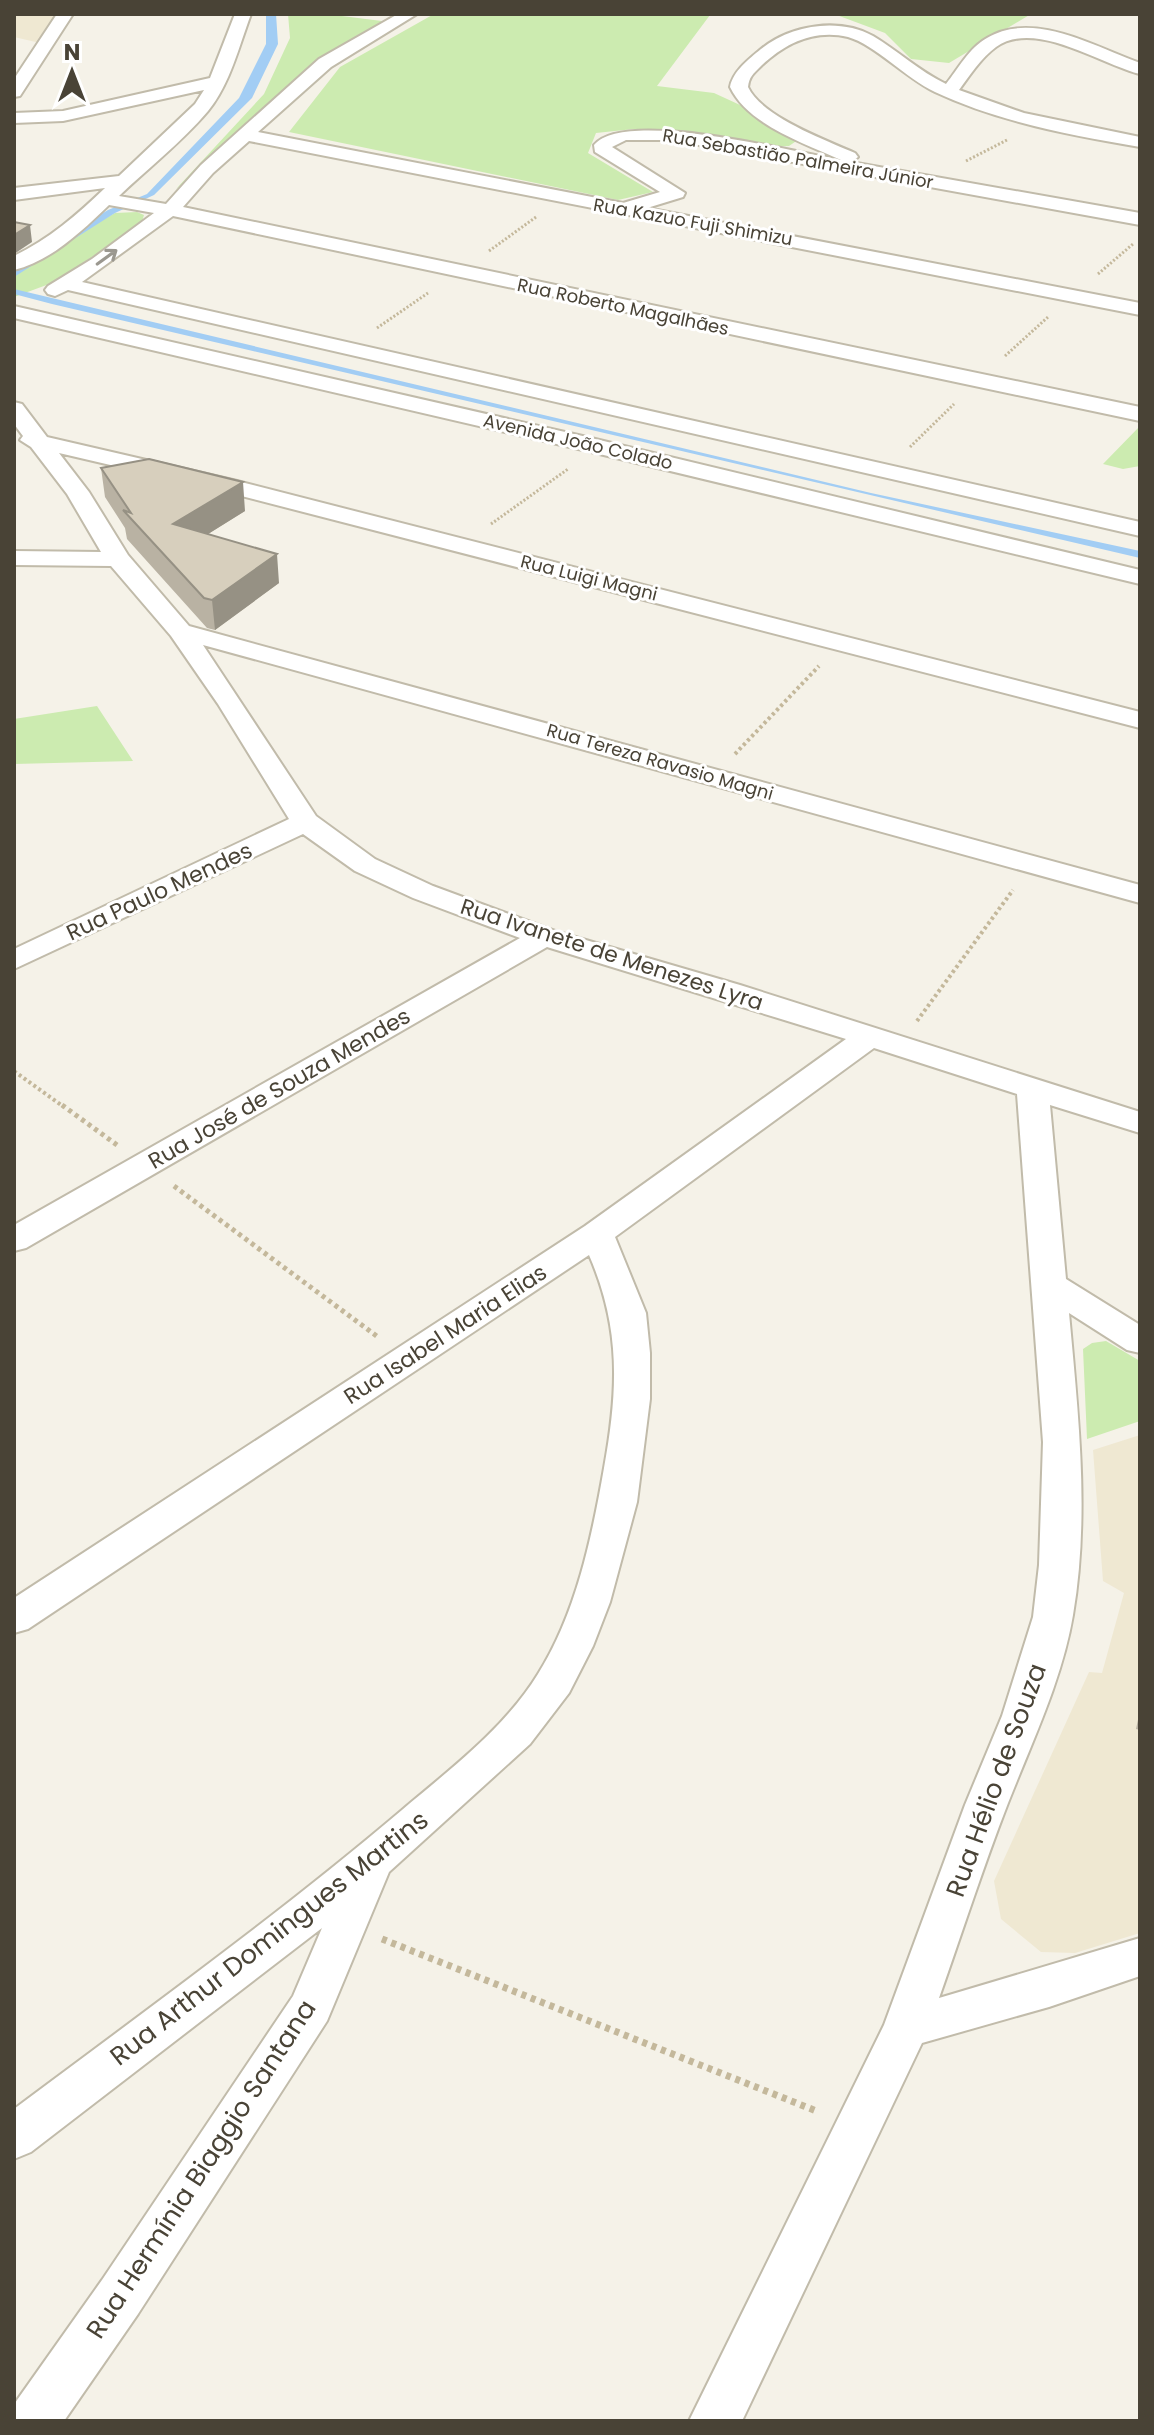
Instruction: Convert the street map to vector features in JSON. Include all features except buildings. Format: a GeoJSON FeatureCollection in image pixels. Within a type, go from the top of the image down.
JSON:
{"type":"FeatureCollection","features":[{"type":"Feature","properties":{"kind":"street"},"geometry":{"type":"LineString","coordinates":[[14,92],[36,47],[65,14]]}},
{"type":"Feature","properties":{"kind":"street"},"geometry":{"type":"LineString","coordinates":[[14,264],[44,249],[106,199],[208,99],[243,14]]}},
{"type":"Feature","properties":{"kind":"street"},"geometry":{"type":"LineString","coordinates":[[14,309],[66,284],[171,209],[207,169],[325,63],[409,14]]}},
{"type":"Feature","properties":{"kind":"street"},"geometry":{"type":"LineString","coordinates":[[881,174],[812,139],[743,98],[739,89],[740,77],[792,36],[830,31],[860,36],[904,67],[948,92],[1000,111],[1140,142]]}},
{"type":"Feature","properties":{"kind":"street"},"geometry":{"type":"LineString","coordinates":[[904,67],[952,69],[991,42],[1021,33],[1046,35],[1140,69]]}},
{"type":"Feature","properties":{"kind":"street"},"geometry":{"type":"LineString","coordinates":[[948,92],[952,69]]}},
{"type":"Feature","properties":{"kind":"street"},"geometry":{"type":"LineString","coordinates":[[14,118],[63,116],[217,82]]}},
{"type":"Feature","properties":{"kind":"street"},"geometry":{"type":"LineString","coordinates":[[160,94],[193,94],[208,99]]}},
{"type":"Feature","properties":{"kind":"street","name":"Rua Kazuo Fuji Shimizu"},"geometry":{"type":"LineString","coordinates":[[245,135],[1140,309]]}},
{"type":"Feature","properties":{"kind":"street","name":"Rua Sebastião Palmeira Júnior"},"geometry":{"type":"LineString","coordinates":[[676,193],[612,159],[604,152],[603,145],[608,139],[620,136],[671,135],[1140,219]]}},
{"type":"Feature","properties":{"kind":"street"},"geometry":{"type":"LineString","coordinates":[[772,154],[801,151],[812,139]]}},
{"type":"Feature","properties":{"kind":"street"},"geometry":{"type":"LineString","coordinates":[[14,194],[128,180]]}},
{"type":"Feature","properties":{"kind":"street"},"geometry":{"type":"LineString","coordinates":[[621,209],[676,193],[728,228]]}},
{"type":"Feature","properties":{"kind":"street","name":"Rua Roberto Magalhães"},"geometry":{"type":"LineString","coordinates":[[106,199],[171,209],[1140,414]]}},
{"type":"Feature","properties":{"kind":"street","name":"Avenida João Colado"},"geometry":{"type":"LineString","coordinates":[[66,284],[1140,529]]}},
{"type":"Feature","properties":{"kind":"street","name":"Avenida João Colado"},"geometry":{"type":"LineString","coordinates":[[14,309],[1140,577]]}},
{"type":"Feature","properties":{"kind":"street","name":"Rua Ivanete de Menezes Lyra"},"geometry":{"type":"LineString","coordinates":[[14,409],[25,440],[77,492],[118,559],[180,631],[231,704],[305,822],[365,865],[423,892],[544,937],[729,991],[882,1043],[1140,1123]]}},
{"type":"Feature","properties":{"kind":"street","name":"Rua Luigi Magni"},"geometry":{"type":"LineString","coordinates":[[25,440],[461,545],[1137,719]]}},
{"type":"Feature","properties":{"kind":"street"},"geometry":{"type":"LineString","coordinates":[[77,492],[147,468]]}},
{"type":"Feature","properties":{"kind":"street"},"geometry":{"type":"LineString","coordinates":[[14,558],[118,559]]}},
{"type":"Feature","properties":{"kind":"street"},"geometry":{"type":"LineString","coordinates":[[1102,570],[1140,602]]}},
{"type":"Feature","properties":{"kind":"street","name":"Rua Tereza Ravasio Magni"},"geometry":{"type":"LineString","coordinates":[[180,631],[1140,894]]}},
{"type":"Feature","properties":{"kind":"street","name":"Rua Paulo Mendes"},"geometry":{"type":"LineString","coordinates":[[14,960],[305,822]]}},
{"type":"Feature","properties":{"kind":"street","name":"Rua José de Souza Mendes"},"geometry":{"type":"LineString","coordinates":[[14,1240],[544,937]]}},
{"type":"Feature","properties":{"kind":"street","name":"Rua Isabel Maria Elias"},"geometry":{"type":"LineString","coordinates":[[14,1618],[882,1043]]}},
{"type":"Feature","properties":{"kind":"street","name":"Rua Hélio de Souza"},"geometry":{"type":"LineString","coordinates":[[715,2421],[906,2027],[986,1805],[1023,1716],[1053,1617],[1059,1565],[1062,1442],[1033,1091]]}},
{"type":"Feature","properties":{"kind":"street","name":"Rua Arthur Domingues Martins"},"geometry":{"type":"LineString","coordinates":[[14,2137],[371,1864],[502,1748],[555,1683],[587,1611],[614,1522],[633,1386],[628,1312],[597,1234]]}},
{"type":"Feature","properties":{"kind":"street"},"geometry":{"type":"LineString","coordinates":[[1050,1285],[1140,1341]]}},
{"type":"Feature","properties":{"kind":"street","name":"Rua Hermínia Biaggio Santana"},"geometry":{"type":"LineString","coordinates":[[33,2421],[120,2297],[311,2007],[371,1864]]}},
{"type":"Feature","properties":{"kind":"street"},"geometry":{"type":"LineString","coordinates":[[906,2027],[1049,1987],[1140,1957]]}},
{"type":"Feature","properties":{"kind":"path"},"geometry":{"type":"LineString","coordinates":[[925,181],[1042,122]]}},
{"type":"Feature","properties":{"kind":"path"},"geometry":{"type":"LineString","coordinates":[[350,347],[565,198]]}},
{"type":"Feature","properties":{"kind":"path"},"geometry":{"type":"LineString","coordinates":[[885,472],[978,381],[1140,238]]}},
{"type":"Feature","properties":{"kind":"path"},"geometry":{"type":"LineString","coordinates":[[461,545],[598,447]]}},
{"type":"Feature","properties":{"kind":"path"},"geometry":{"type":"LineString","coordinates":[[712,777],[842,642]]}},
{"type":"Feature","properties":{"kind":"path"},"geometry":{"type":"LineString","coordinates":[[882,1043],[1032,863]]}},
{"type":"Feature","properties":{"kind":"path"},"geometry":{"type":"LineString","coordinates":[[14,1071],[407,1359]]}},
{"type":"Feature","properties":{"kind":"path"},"geometry":{"type":"LineString","coordinates":[[346,1924],[857,2127]]}},
{"type":"Feature","properties":{"kind":"shaded area"},"geometry":{"type":"Polygon","coordinates":[[[14,14],[55,14],[40,43],[14,37],[14,14]]]}},
{"type":"Feature","properties":{"kind":"shaded area"},"geometry":{"type":"Polygon","coordinates":[[[1140,1435],[1140,1933],[1075,1953],[1041,1952],[1001,1919],[994,1881],[1089,1672],[1102,1673],[1124,1593],[1103,1581],[1093,1450],[1140,1435]]]}},
{"type":"Feature","properties":{"kind":"green space"},"geometry":{"type":"Polygon","coordinates":[[[288,14],[326,14],[382,21],[176,189],[264,94],[290,38],[288,14]]]}},
{"type":"Feature","properties":{"kind":"green space"},"geometry":{"type":"Polygon","coordinates":[[[434,14],[716,14],[710,15],[657,86],[714,93],[805,135],[789,146],[769,147],[679,130],[634,129],[596,133],[588,153],[653,192],[618,200],[289,132],[340,67],[434,14]]]}},
{"type":"Feature","properties":{"kind":"green space"},"geometry":{"type":"Polygon","coordinates":[[[834,14],[1031,14],[949,63],[911,59],[885,33],[834,14]]]}},
{"type":"Feature","properties":{"kind":"green space"},"geometry":{"type":"Polygon","coordinates":[[[137,212],[144,215],[141,225],[52,283],[14,297],[14,270],[115,213],[137,212]]]}},
{"type":"Feature","properties":{"kind":"green space"},"geometry":{"type":"Polygon","coordinates":[[[1140,426],[1140,466],[1123,469],[1103,464],[1140,426]]]}},
{"type":"Feature","properties":{"kind":"green space"},"geometry":{"type":"Polygon","coordinates":[[[97,706],[133,761],[14,764],[14,719],[97,706]]]}},
{"type":"Feature","properties":{"kind":"green space"},"geometry":{"type":"Polygon","coordinates":[[[1106,1341],[1140,1361],[1140,1421],[1087,1439],[1083,1349],[1092,1343],[1106,1341]]]}},
{"type":"Feature","properties":{"kind":"water"},"geometry":{"type":"Polygon","coordinates":[[[266,14],[276,14],[278,44],[252,98],[154,195],[115,213],[14,277],[14,267],[108,210],[147,194],[239,98],[266,44],[266,14]]]}},
{"type":"Feature","properties":{"kind":"water"},"geometry":{"type":"Polygon","coordinates":[[[14,289],[871,493],[1140,551],[1140,558],[52,304],[14,294],[14,289]]]}}]}
